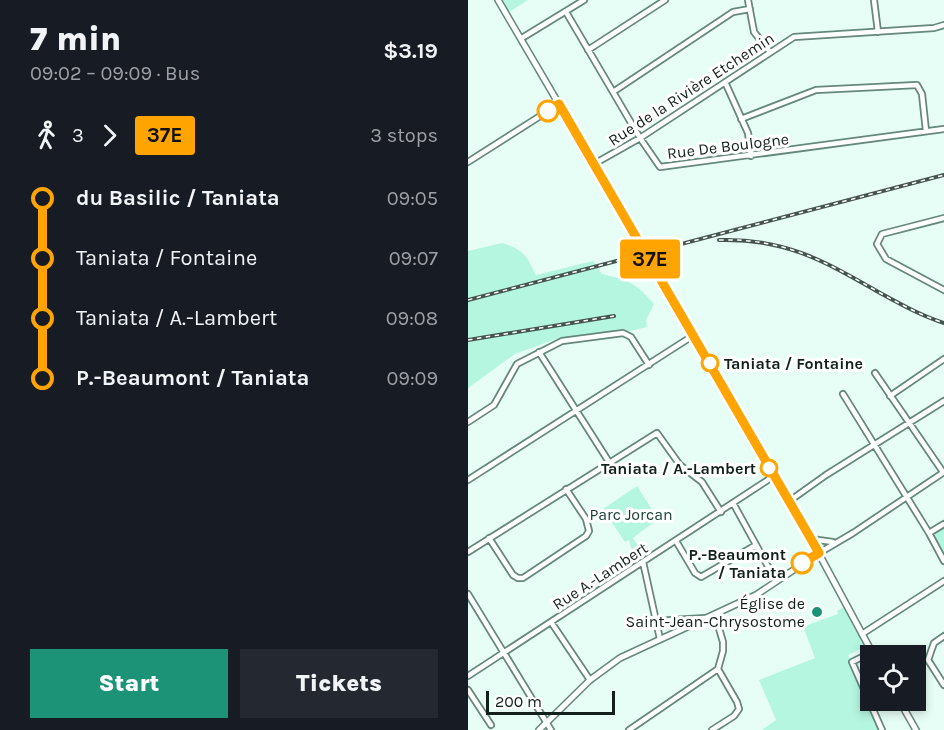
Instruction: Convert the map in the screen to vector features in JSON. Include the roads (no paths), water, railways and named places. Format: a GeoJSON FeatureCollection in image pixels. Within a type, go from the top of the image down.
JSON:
{"type":"FeatureCollection","features":[{"type":"Feature","properties":{"kind":"main road"},"geometry":{"type":"LineString","coordinates":[[498,0],[694,335],[819,553],[868,645]]}},
{"type":"Feature","properties":{"kind":"main road"},"geometry":{"type":"LineString","coordinates":[[538,730],[590,680],[620,658],[756,595],[819,553]]}},
{"type":"Feature","properties":{"kind":"main road"},"geometry":{"type":"LineString","coordinates":[[905,711],[916,730]]}},
{"type":"Feature","properties":{"kind":"street"},"geometry":{"type":"LineString","coordinates":[[522,38],[584,0]]}},
{"type":"Feature","properties":{"kind":"street"},"geometry":{"type":"LineString","coordinates":[[588,50],[664,0]]}},
{"type":"Feature","properties":{"kind":"street"},"geometry":{"type":"LineString","coordinates":[[748,0],[754,32],[770,52]]}},
{"type":"Feature","properties":{"kind":"street"},"geometry":{"type":"LineString","coordinates":[[874,0],[878,32]]}},
{"type":"Feature","properties":{"kind":"street"},"geometry":{"type":"LineString","coordinates":[[612,92],[733,12],[750,9]]}},
{"type":"Feature","properties":{"kind":"street","name":"Rue De Boulogne"},"geometry":{"type":"LineString","coordinates":[[566,12],[612,92],[660,167],[944,129]]}},
{"type":"Feature","properties":{"kind":"street","name":"Rue de la Rivière Etchemin"},"geometry":{"type":"LineString","coordinates":[[594,164],[640,138],[794,37],[934,28],[944,25]]}},
{"type":"Feature","properties":{"kind":"street"},"geometry":{"type":"LineString","coordinates":[[725,82],[748,133],[751,156]]}},
{"type":"Feature","properties":{"kind":"street"},"geometry":{"type":"LineString","coordinates":[[741,119],[816,90],[917,85],[922,94],[927,131]]}},
{"type":"Feature","properties":{"kind":"street"},"geometry":{"type":"LineString","coordinates":[[468,162],[559,104]]}},
{"type":"Feature","properties":{"kind":"street"},"geometry":{"type":"LineString","coordinates":[[944,218],[882,234],[877,244],[886,259],[944,290]]}},
{"type":"Feature","properties":{"kind":"street"},"geometry":{"type":"LineString","coordinates":[[468,422],[494,405],[517,364],[562,341],[623,333],[632,337],[649,365]]}},
{"type":"Feature","properties":{"kind":"street"},"geometry":{"type":"LineString","coordinates":[[468,480],[694,335]]}},
{"type":"Feature","properties":{"kind":"street"},"geometry":{"type":"LineString","coordinates":[[539,352],[609,462]]}},
{"type":"Feature","properties":{"kind":"street"},"geometry":{"type":"LineString","coordinates":[[890,396],[944,359]]}},
{"type":"Feature","properties":{"kind":"street"},"geometry":{"type":"LineString","coordinates":[[819,553],[853,533],[943,472],[875,373]]}},
{"type":"Feature","properties":{"kind":"street"},"geometry":{"type":"LineString","coordinates":[[843,394],[929,532],[944,561]]}},
{"type":"Feature","properties":{"kind":"street"},"geometry":{"type":"LineString","coordinates":[[788,502],[944,401]]}},
{"type":"Feature","properties":{"kind":"street"},"geometry":{"type":"LineString","coordinates":[[468,552],[657,433],[680,465],[702,482],[720,512]]}},
{"type":"Feature","properties":{"kind":"street","name":"Rue A.-Lambert"},"geometry":{"type":"LineString","coordinates":[[468,676],[774,476]]}},
{"type":"Feature","properties":{"kind":"street"},"geometry":{"type":"LineString","coordinates":[[489,538],[513,575],[523,578],[586,536],[589,531],[586,519],[566,489]]}},
{"type":"Feature","properties":{"kind":"street"},"geometry":{"type":"LineString","coordinates":[[733,503],[776,581]]}},
{"type":"Feature","properties":{"kind":"street"},"geometry":{"type":"LineString","coordinates":[[929,532],[944,524]]}},
{"type":"Feature","properties":{"kind":"street"},"geometry":{"type":"LineString","coordinates":[[811,539],[829,543],[836,542]]}},
{"type":"Feature","properties":{"kind":"street"},"geometry":{"type":"LineString","coordinates":[[676,541],[695,573],[701,577],[756,545]]}},
{"type":"Feature","properties":{"kind":"street"},"geometry":{"type":"LineString","coordinates":[[644,562],[660,639]]}},
{"type":"Feature","properties":{"kind":"street"},"geometry":{"type":"LineString","coordinates":[[862,634],[944,581]]}},
{"type":"Feature","properties":{"kind":"street"},"geometry":{"type":"LineString","coordinates":[[468,594],[551,730]]}},
{"type":"Feature","properties":{"kind":"street"},"geometry":{"type":"LineString","coordinates":[[629,730],[718,669],[723,642],[715,615]]}},
{"type":"Feature","properties":{"kind":"street"},"geometry":{"type":"LineString","coordinates":[[656,621],[707,618]]}},
{"type":"Feature","properties":{"kind":"street"},"geometry":{"type":"LineString","coordinates":[[551,622],[590,680]]}},
{"type":"Feature","properties":{"kind":"street"},"geometry":{"type":"LineString","coordinates":[[944,636],[934,643],[928,660],[944,685]]}},
{"type":"Feature","properties":{"kind":"street"},"geometry":{"type":"LineString","coordinates":[[860,659],[852,662],[860,680]]}},
{"type":"Feature","properties":{"kind":"street"},"geometry":{"type":"LineString","coordinates":[[712,730],[734,716],[739,709],[718,669]]}},
{"type":"Feature","properties":{"kind":"street"},"geometry":{"type":"LineString","coordinates":[[468,690],[491,725]]}},
{"type":"Feature","properties":{"kind":"street"},"geometry":{"type":"LineString","coordinates":[[874,711],[882,730]]}},
{"type":"Feature","properties":{"kind":"railway"},"geometry":{"type":"LineString","coordinates":[[468,300],[944,175]]}},
{"type":"Feature","properties":{"kind":"railway"},"geometry":{"type":"LineString","coordinates":[[719,240],[765,243],[805,254],[912,310],[944,323]]}},
{"type":"Feature","properties":{"kind":"railway"},"geometry":{"type":"LineString","coordinates":[[468,340],[614,316]]}},
{"type":"Feature","properties":{"kind":"place","name":"Taniata / Fontaine"},"geometry":{"type":"Point","coordinates":[710,363]}},
{"type":"Feature","properties":{"kind":"place","name":"Taniata / A.-Lambert"},"geometry":{"type":"Point","coordinates":[769,468]}},
{"type":"Feature","properties":{"kind":"place","name":"P.-Beaumont / Taniata"},"geometry":{"type":"Point","coordinates":[802,563]}},
{"type":"Feature","properties":{"kind":"place","name":"Église de Saint-Jean-Chrysostome"},"geometry":{"type":"Point","coordinates":[817,612]}},
{"type":"Feature","properties":{"kind":"park label","name":"Parc Jorcan"},"geometry":{"type":"Point","coordinates":[631,514]}}]}
